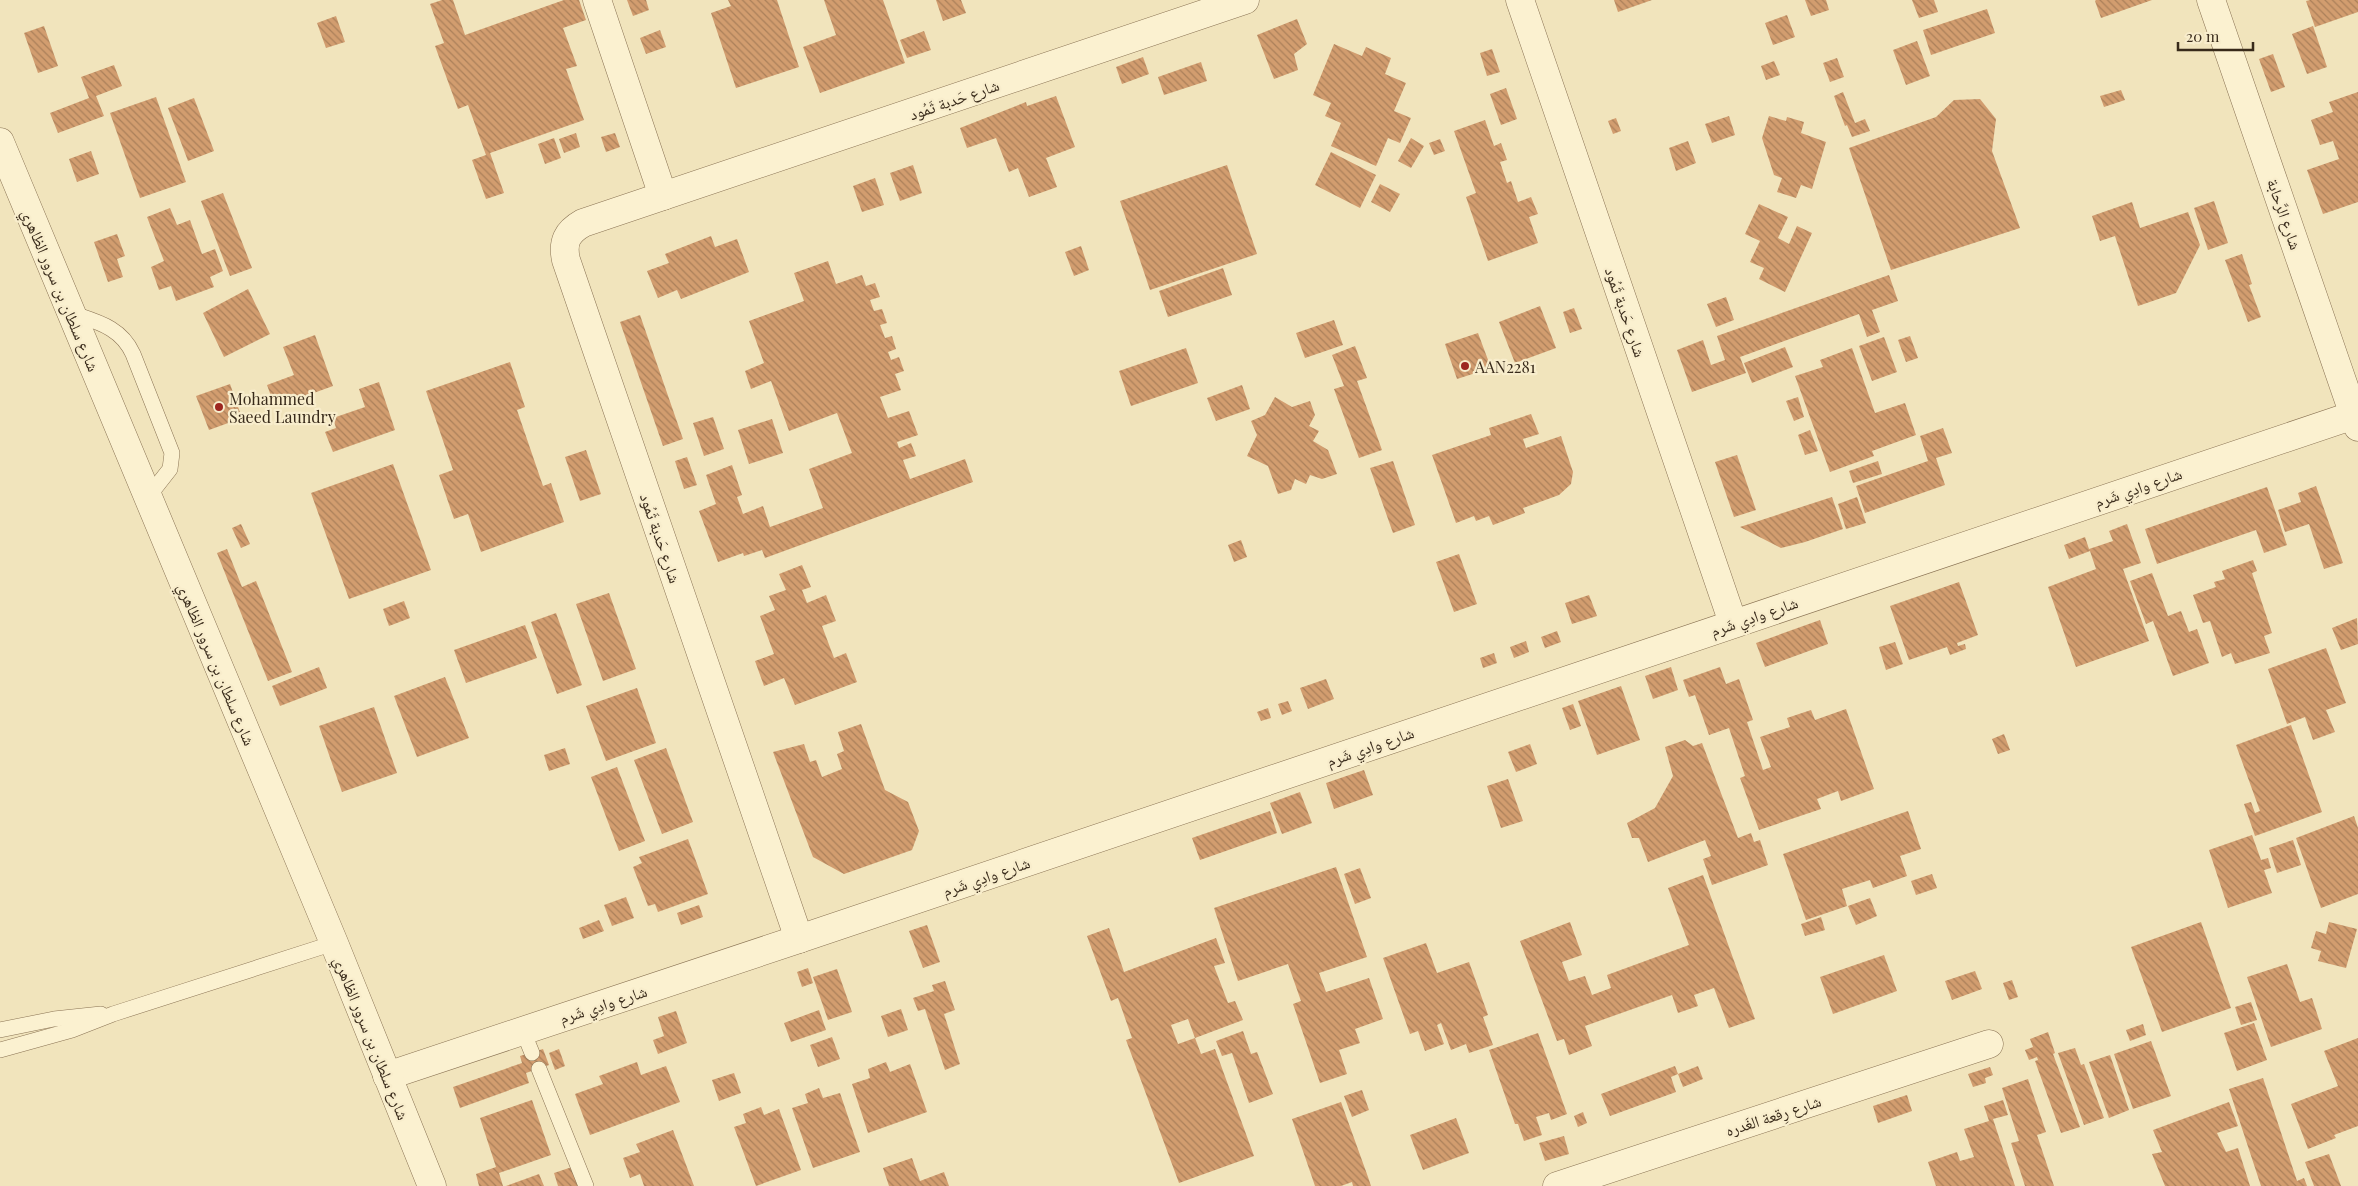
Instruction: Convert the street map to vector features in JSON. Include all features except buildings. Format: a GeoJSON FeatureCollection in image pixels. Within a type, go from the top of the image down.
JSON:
{"type":"FeatureCollection","features":[{"type":"Feature","properties":{"kind":"street"},"geometry":{"type":"LineString","coordinates":[[597,0],[664,196]]}},
{"type":"Feature","properties":{"kind":"street","name":"شارع حَدبة ثَمُود"},"geometry":{"type":"LineString","coordinates":[[799,939],[563,249],[566,238],[573,228],[583,223],[1245,0]]}},
{"type":"Feature","properties":{"kind":"street","name":"شارع حَدبة ثَمُود"},"geometry":{"type":"LineString","coordinates":[[1520,0],[1733,623]]}},
{"type":"Feature","properties":{"kind":"street","name":"شارع الرَّحابة"},"geometry":{"type":"LineString","coordinates":[[2211,0],[2356,421]]}},
{"type":"Feature","properties":{"kind":"street","name":"شارع سلطان بن سرور الظاهري"},"geometry":{"type":"LineString","coordinates":[[0,144],[334,943],[386,1076],[432,1186]]}},
{"type":"Feature","properties":{"kind":"street","name":"شارع وادِي شَرم"},"geometry":{"type":"LineString","coordinates":[[386,1076],[528,1042],[799,939],[1733,623],[2356,421]]}},
{"type":"Feature","properties":{"kind":"street","name":"شارع رِقعة الغَدره"},"geometry":{"type":"LineString","coordinates":[[1557,1186],[1989,1044]]}},
{"type":"Feature","properties":{"kind":"lane"},"geometry":{"type":"LineString","coordinates":[[71,312],[116,331],[129,345],[133,354],[172,453],[170,469],[148,497]]}},
{"type":"Feature","properties":{"kind":"lane"},"geometry":{"type":"LineString","coordinates":[[0,1050],[72,1030],[113,1014],[334,943]]}},
{"type":"Feature","properties":{"kind":"lane"},"geometry":{"type":"LineString","coordinates":[[0,1030],[54,1019],[113,1014]]}},
{"type":"Feature","properties":{"kind":"lane"},"geometry":{"type":"LineString","coordinates":[[539,1069],[586,1186]]}},
{"type":"Feature","properties":{"kind":"place","name":"AAN2281"},"geometry":{"type":"Point","coordinates":[1465,366]}},
{"type":"Feature","properties":{"kind":"place","name":"Mohammed Saeed Laundry"},"geometry":{"type":"Point","coordinates":[219,407]}}]}
